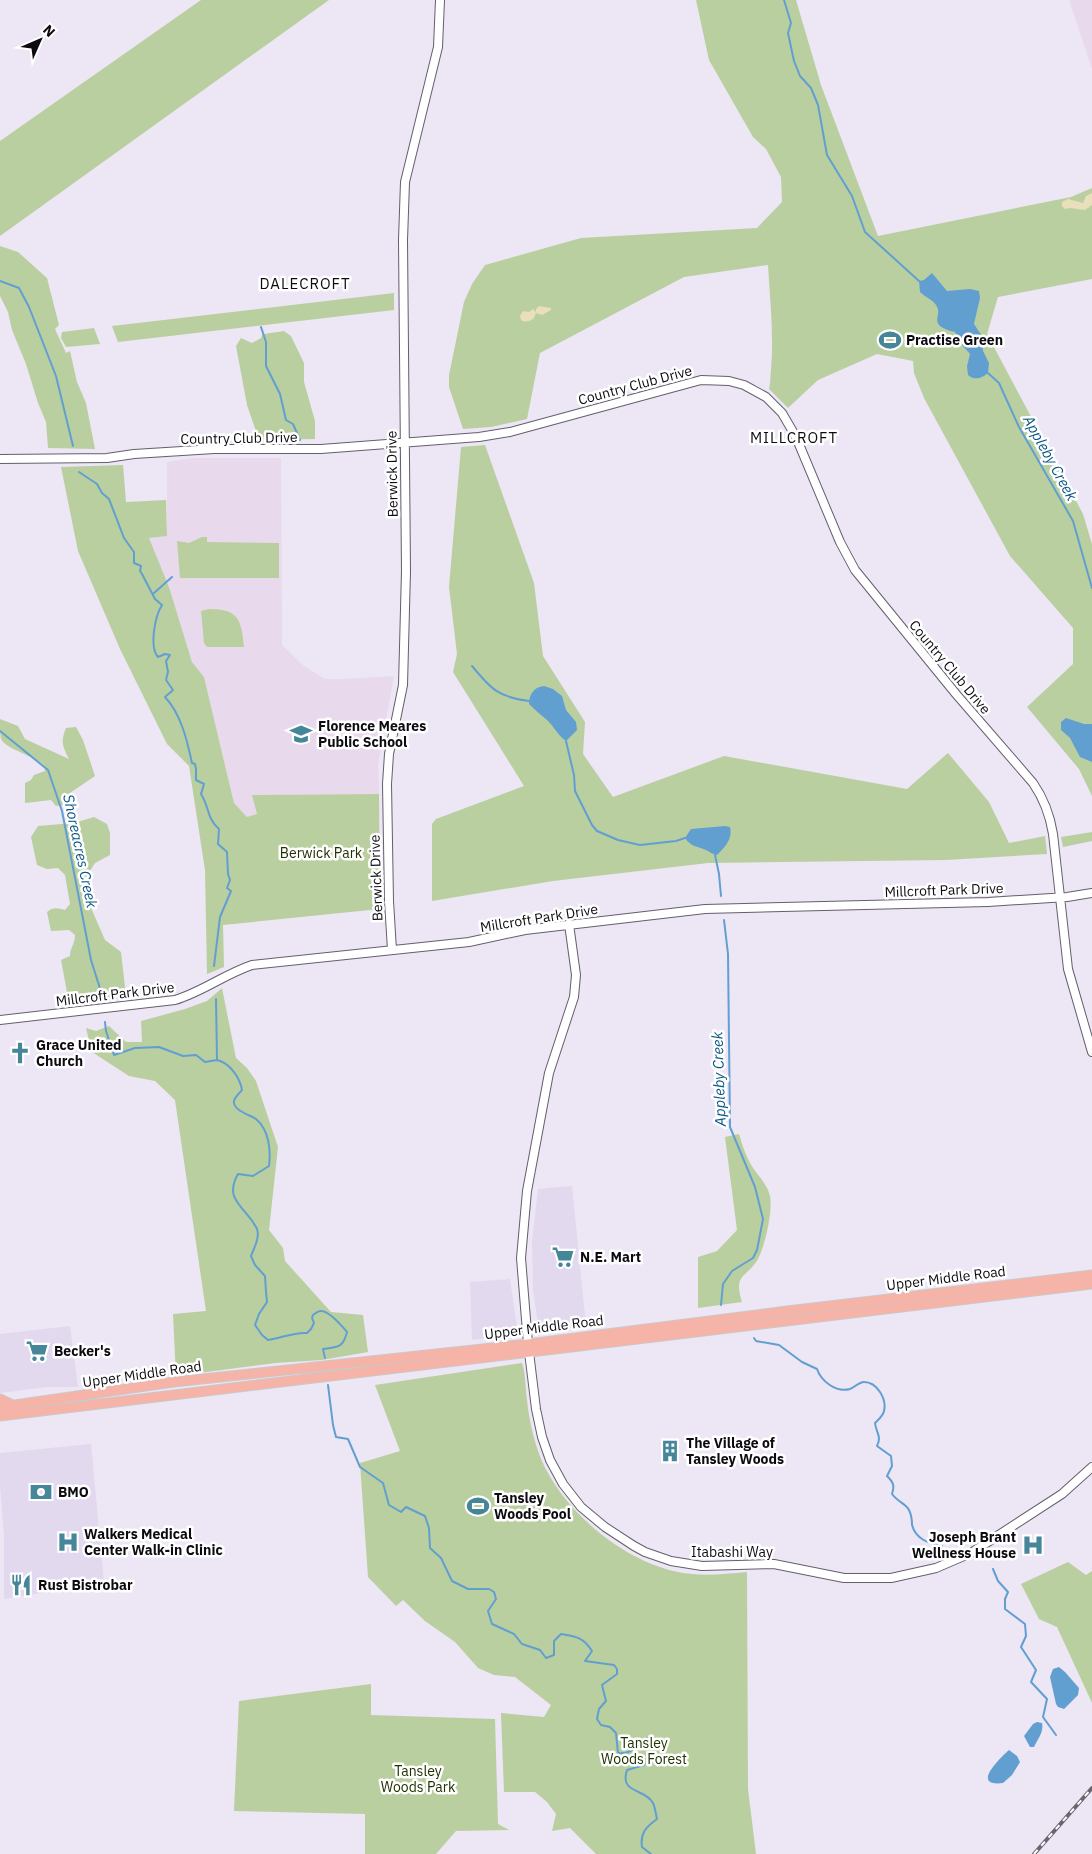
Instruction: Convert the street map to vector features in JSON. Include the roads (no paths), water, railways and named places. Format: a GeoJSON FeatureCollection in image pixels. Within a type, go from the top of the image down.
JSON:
{"type":"FeatureCollection","features":[{"type":"Feature","properties":{"kind":"main road","name":"Upper Middle Road"},"geometry":{"type":"LineString","coordinates":[[0,1407],[16,1410],[185,1394],[339,1375],[770,1313],[1092,1275]]}},
{"type":"Feature","properties":{"kind":"main road","name":"Upper Middle Road"},"geometry":{"type":"LineString","coordinates":[[0,1416],[16,1410],[184,1381],[312,1367],[529,1348],[1092,1284]]}},
{"type":"Feature","properties":{"kind":"main road"},"geometry":{"type":"LineString","coordinates":[[184,1381],[185,1394]]}},
{"type":"Feature","properties":{"kind":"main road"},"geometry":{"type":"LineString","coordinates":[[0,1398],[16,1410],[0,1424]]}},
{"type":"Feature","properties":{"kind":"street","name":"Berwick Drive"},"geometry":{"type":"LineString","coordinates":[[392,950],[388,901],[388,784],[390,754],[400,704],[403,677],[406,571],[403,240],[405,182],[438,47],[440,0]]}},
{"type":"Feature","properties":{"kind":"street","name":"Country Club Drive"},"geometry":{"type":"LineString","coordinates":[[0,459],[107,458],[134,454],[214,449],[321,449],[479,437],[510,432],[701,380],[729,381],[744,385],[758,392],[773,403],[788,422],[844,550],[860,576],[1041,795],[1051,821],[1070,978],[1092,1052]]}},
{"type":"Feature","properties":{"kind":"street","name":"Millcroft Park Drive"},"geometry":{"type":"LineString","coordinates":[[0,1020],[175,1000],[188,996],[238,970],[252,965],[469,942],[525,930],[569,924],[706,909],[988,902],[1060,898],[1092,893]]}},
{"type":"Feature","properties":{"kind":"street","name":"Itabashi Way"},"geometry":{"type":"LineString","coordinates":[[569,924],[576,975],[574,997],[549,1073],[523,1219],[522,1270],[536,1409],[542,1437],[552,1464],[571,1495],[598,1522],[634,1546],[656,1556],[686,1564],[719,1566],[759,1563],[774,1564],[853,1579],[891,1578],[945,1565],[981,1547],[1062,1494],[1092,1467]]}},
{"type":"Feature","properties":{"kind":"water"},"geometry":{"type":"Polygon","coordinates":[[[932,273],[947,291],[970,289],[979,291],[980,298],[974,324],[982,336],[983,351],[989,363],[988,373],[984,376],[976,378],[968,375],[967,366],[970,354],[962,345],[955,332],[946,329],[938,323],[938,309],[936,305],[920,292],[919,281],[924,280],[932,273]]]}},
{"type":"Feature","properties":{"kind":"water"},"geometry":{"type":"Polygon","coordinates":[[[544,686],[553,689],[562,696],[566,710],[576,722],[577,730],[566,741],[529,704],[533,692],[537,688],[544,686]]]}},
{"type":"Feature","properties":{"kind":"water"},"geometry":{"type":"Polygon","coordinates":[[[1066,718],[1084,724],[1092,724],[1092,762],[1080,757],[1070,738],[1061,730],[1061,722],[1066,718]]]}},
{"type":"Feature","properties":{"kind":"water"},"geometry":{"type":"Polygon","coordinates":[[[730,827],[729,839],[717,855],[692,845],[685,838],[691,829],[730,827]]]}},
{"type":"Feature","properties":{"kind":"water"},"geometry":{"type":"Polygon","coordinates":[[[1059,1667],[1079,1688],[1078,1695],[1064,1709],[1056,1704],[1050,1677],[1053,1669],[1059,1667]]]}},
{"type":"Feature","properties":{"kind":"water"},"geometry":{"type":"Polygon","coordinates":[[[1037,1722],[1042,1723],[1041,1732],[1034,1747],[1030,1747],[1024,1736],[1033,1724],[1037,1722]]]}},
{"type":"Feature","properties":{"kind":"water"},"geometry":{"type":"Polygon","coordinates":[[[1009,1750],[1017,1756],[1020,1762],[1012,1775],[1003,1783],[989,1781],[990,1771],[1009,1750]]]}},
{"type":"Feature","properties":{"kind":"waterway","name":"Appleby Creek"},"geometry":{"type":"LineString","coordinates":[[784,0],[791,23],[788,33],[794,61],[800,76],[811,88],[818,105],[827,155],[852,196],[865,232],[919,281]]}},
{"type":"Feature","properties":{"kind":"waterway","name":"Shoreacres Creek"},"geometry":{"type":"LineString","coordinates":[[0,281],[19,288],[29,307],[56,376],[73,446]]}},
{"type":"Feature","properties":{"kind":"waterway","name":"Shoreacres Creek"},"geometry":{"type":"LineString","coordinates":[[261,327],[266,342],[266,366],[280,394],[286,420],[293,424],[300,440]]}},
{"type":"Feature","properties":{"kind":"waterway","name":"Appleby Creek"},"geometry":{"type":"LineString","coordinates":[[988,373],[999,383],[1019,427],[1073,521],[1092,588]]}},
{"type":"Feature","properties":{"kind":"waterway","name":"Shoreacres Creek"},"geometry":{"type":"LineString","coordinates":[[79,472],[97,484],[102,493],[109,499],[124,538],[134,552],[134,563],[141,566],[140,571],[155,599],[162,605],[155,624],[153,639],[155,652],[158,657],[165,654],[170,655],[166,661],[168,672],[166,680],[173,690],[165,697],[171,704],[183,728],[192,763],[195,764],[196,780],[204,784],[201,794],[212,821],[219,829],[218,844],[227,852],[230,880],[227,888],[231,891],[220,917],[214,966]]}},
{"type":"Feature","properties":{"kind":"waterway","name":"Shoreacres Creek"},"geometry":{"type":"LineString","coordinates":[[154,593],[172,577]]}},
{"type":"Feature","properties":{"kind":"waterway","name":"Appleby Creek"},"geometry":{"type":"LineString","coordinates":[[472,666],[496,691],[510,697],[529,701]]}},
{"type":"Feature","properties":{"kind":"waterway","name":"Shoreacres Creek"},"geometry":{"type":"LineString","coordinates":[[0,731],[48,770],[62,811],[91,960],[103,998]]}},
{"type":"Feature","properties":{"kind":"waterway","name":"Appleby Creek"},"geometry":{"type":"LineString","coordinates":[[566,741],[574,775],[575,791],[597,831],[618,840],[640,845],[676,841],[685,838]]}},
{"type":"Feature","properties":{"kind":"waterway","name":"Appleby Creek"},"geometry":{"type":"LineString","coordinates":[[715,855],[721,896]]}},
{"type":"Feature","properties":{"kind":"waterway","name":"Appleby Creek"},"geometry":{"type":"LineString","coordinates":[[721,1305],[723,1284],[732,1271],[753,1258],[757,1250],[763,1219],[755,1187],[730,1127],[728,954],[724,920]]}},
{"type":"Feature","properties":{"kind":"waterway","name":"Shoreacres Creek"},"geometry":{"type":"LineString","coordinates":[[216,999],[217,1060],[226,1064],[237,1076],[242,1090],[234,1099],[235,1106],[240,1111],[256,1119],[264,1129],[270,1153],[269,1166],[253,1176],[238,1174],[233,1189],[236,1200],[253,1222],[258,1232],[251,1256],[255,1265],[265,1276],[267,1302],[259,1314],[255,1325],[268,1340],[292,1334],[307,1333],[314,1323],[313,1315],[324,1311],[335,1319],[347,1332],[342,1344],[333,1348],[323,1349],[325,1358]]}},
{"type":"Feature","properties":{"kind":"waterway","name":"Shoreacres Creek"},"geometry":{"type":"LineString","coordinates":[[105,1022],[114,1055],[135,1048],[159,1047],[183,1056],[196,1055],[205,1062],[217,1060]]}},
{"type":"Feature","properties":{"kind":"waterway","name":"Appleby Creek"},"geometry":{"type":"LineString","coordinates":[[754,1338],[756,1341],[779,1345],[802,1362],[817,1369],[822,1378],[834,1388],[845,1390],[864,1382],[877,1388],[885,1406],[883,1414],[875,1423],[879,1437],[877,1446],[891,1456],[892,1466],[887,1476],[893,1484],[892,1494],[909,1510],[912,1525],[917,1534],[928,1542],[942,1546]]}},
{"type":"Feature","properties":{"kind":"waterway","name":"Shoreacres Creek"},"geometry":{"type":"LineString","coordinates":[[328,1385],[336,1437],[348,1439],[360,1467],[383,1483],[389,1505],[401,1512],[406,1507],[425,1516],[429,1528],[430,1548],[441,1558],[452,1581],[468,1589],[489,1589],[494,1592],[496,1599],[488,1611],[492,1624],[514,1634],[522,1644],[540,1650],[546,1658],[554,1655],[554,1641],[561,1634],[575,1637],[583,1640],[592,1651],[585,1661],[614,1665],[617,1669],[617,1674],[602,1685],[606,1701],[599,1709],[597,1719],[601,1725],[610,1727],[616,1733],[618,1753],[634,1749],[646,1738],[655,1742],[654,1749],[644,1765],[627,1770],[625,1778],[630,1787],[649,1798],[654,1805],[657,1819],[645,1831],[642,1838],[642,1847],[651,1854]]}},
{"type":"Feature","properties":{"kind":"waterway","name":"Appleby Creek"},"geometry":{"type":"LineString","coordinates":[[993,1569],[998,1581],[1008,1592],[1005,1599],[1005,1609],[1025,1624],[1026,1636],[1021,1647],[1036,1670],[1031,1682],[1047,1699],[1043,1717],[1056,1735]]}},
{"type":"Feature","properties":{"kind":"railway"},"geometry":{"type":"LineString","coordinates":[[1034,1854],[1092,1788]]}},
{"type":"Feature","properties":{"kind":"place","name":"Practise Green"},"geometry":{"type":"Point","coordinates":[890,340]}},
{"type":"Feature","properties":{"kind":"place","name":"Florence Meares Public School"},"geometry":{"type":"Point","coordinates":[301,734]}},
{"type":"Feature","properties":{"kind":"place","name":"Grace United Church"},"geometry":{"type":"Point","coordinates":[20,1053]}},
{"type":"Feature","properties":{"kind":"place","name":"N.E. Mart"},"geometry":{"type":"Point","coordinates":[563,1257]}},
{"type":"Feature","properties":{"kind":"place","name":"Becker's"},"geometry":{"type":"Point","coordinates":[37,1351]}},
{"type":"Feature","properties":{"kind":"place","name":"The Village of Tansley Woods"},"geometry":{"type":"Point","coordinates":[670,1451]}},
{"type":"Feature","properties":{"kind":"place","name":"BMO"},"geometry":{"type":"Point","coordinates":[41,1492]}},
{"type":"Feature","properties":{"kind":"place","name":"Tansley Woods Pool"},"geometry":{"type":"Point","coordinates":[478,1506]}},
{"type":"Feature","properties":{"kind":"place","name":"Walkers Medical Center Walk-in Clinic"},"geometry":{"type":"Point","coordinates":[68,1542]}},
{"type":"Feature","properties":{"kind":"place","name":"Joseph Brant Wellness House"},"geometry":{"type":"Point","coordinates":[1033,1545]}},
{"type":"Feature","properties":{"kind":"place","name":"Rust Bistrobar"},"geometry":{"type":"Point","coordinates":[21,1585]}},
{"type":"Feature","properties":{"kind":"district","name":"DALECROFT"},"geometry":{"type":"Point","coordinates":[305,284]}},
{"type":"Feature","properties":{"kind":"district","name":"MILLCROFT"},"geometry":{"type":"Point","coordinates":[794,438]}},
{"type":"Feature","properties":{"kind":"park label","name":"Berwick Park"},"geometry":{"type":"Point","coordinates":[321,853]}},
{"type":"Feature","properties":{"kind":"park label","name":"Tansley Woods Forest"},"geometry":{"type":"Point","coordinates":[644,1752]}},
{"type":"Feature","properties":{"kind":"park label","name":"Tansley Woods Park"},"geometry":{"type":"Point","coordinates":[418,1779]}}]}
